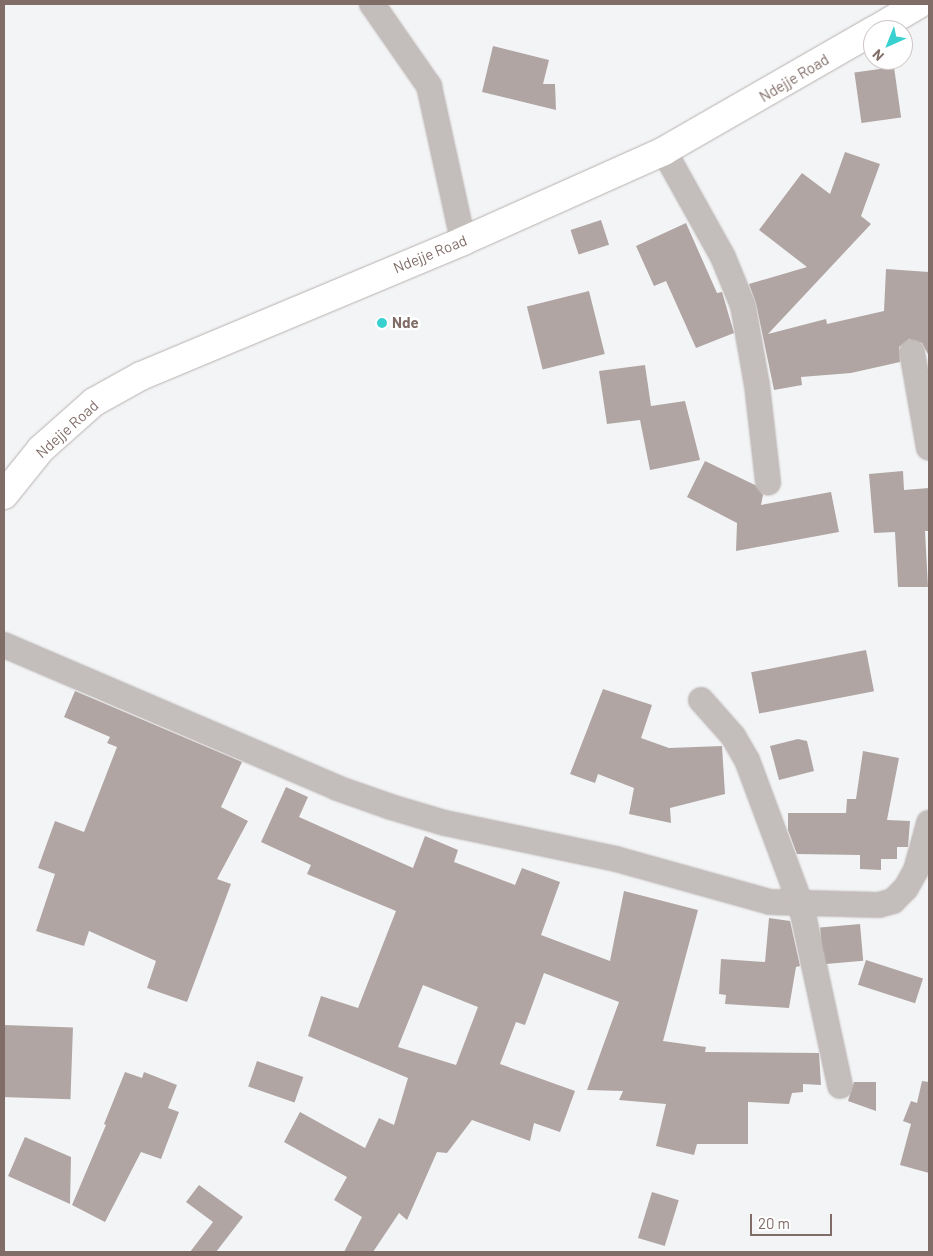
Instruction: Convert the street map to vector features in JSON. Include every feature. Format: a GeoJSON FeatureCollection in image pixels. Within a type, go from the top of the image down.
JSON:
{"type":"FeatureCollection","features":[{"type":"Feature","properties":{"kind":"street"},"geometry":{"type":"LineString","coordinates":[[372,4],[429,86],[463,241]]}},
{"type":"Feature","properties":{"kind":"street","name":"Ndejje Road"},"geometry":{"type":"LineString","coordinates":[[891,20],[919,4]]}},
{"type":"Feature","properties":{"kind":"street","name":"Ndejje Road"},"geometry":{"type":"LineString","coordinates":[[4,495],[41,449],[94,402],[141,376],[463,241],[664,151],[863,36]]}},
{"type":"Feature","properties":{"kind":"street"},"geometry":{"type":"LineString","coordinates":[[664,151],[723,257],[743,306],[757,385],[768,482]]}},
{"type":"Feature","properties":{"kind":"street"},"geometry":{"type":"LineString","coordinates":[[912,352],[929,448]]}},
{"type":"Feature","properties":{"kind":"street"},"geometry":{"type":"LineString","coordinates":[[4,645],[337,788],[391,807],[446,823],[616,860],[770,902],[801,906],[879,905],[893,901],[906,888],[916,870],[929,822]]}},
{"type":"Feature","properties":{"kind":"street"},"geometry":{"type":"LineString","coordinates":[[701,700],[733,736],[746,760],[801,906],[840,1086]]}},
{"type":"Feature","properties":{"kind":"building"},"geometry":{"type":"Polygon","coordinates":[[[493,46],[549,60],[543,84],[555,84],[556,110],[482,92],[493,46]]]}},
{"type":"Feature","properties":{"kind":"building"},"geometry":{"type":"Polygon","coordinates":[[[894,70],[901,118],[861,123],[854,73],[894,70]]]}},
{"type":"Feature","properties":{"kind":"building"},"geometry":{"type":"Polygon","coordinates":[[[845,152],[880,164],[861,216],[871,224],[768,334],[826,319],[827,324],[884,311],[886,269],[929,272],[929,356],[922,343],[909,339],[899,347],[900,362],[851,373],[801,377],[802,385],[774,390],[756,303],[749,284],[807,267],[759,230],[802,173],[830,194],[845,152]]]}},
{"type":"Feature","properties":{"kind":"building"},"geometry":{"type":"Polygon","coordinates":[[[601,220],[609,245],[579,255],[571,230],[601,220]]]}},
{"type":"Feature","properties":{"kind":"building"},"geometry":{"type":"Polygon","coordinates":[[[686,223],[717,293],[722,292],[734,333],[696,348],[666,281],[654,286],[636,246],[686,223]]]}},
{"type":"Feature","properties":{"kind":"building"},"geometry":{"type":"Polygon","coordinates":[[[589,291],[605,354],[543,370],[527,306],[589,291]]]}},
{"type":"Feature","properties":{"kind":"building"},"geometry":{"type":"Polygon","coordinates":[[[645,365],[651,406],[685,401],[700,460],[650,470],[640,420],[607,424],[599,371],[645,365]]]}},
{"type":"Feature","properties":{"kind":"building"},"geometry":{"type":"Polygon","coordinates":[[[705,461],[755,485],[763,495],[761,505],[831,492],[839,532],[736,551],[737,523],[687,497],[705,461]]]}},
{"type":"Feature","properties":{"kind":"building"},"geometry":{"type":"Polygon","coordinates":[[[903,471],[904,490],[929,488],[929,531],[925,531],[928,587],[898,587],[895,532],[874,533],[869,474],[903,471]]]}},
{"type":"Feature","properties":{"kind":"building"},"geometry":{"type":"Polygon","coordinates":[[[866,650],[874,691],[759,714],[751,672],[866,650]]]}},
{"type":"Feature","properties":{"kind":"building"},"geometry":{"type":"Polygon","coordinates":[[[603,689],[652,705],[641,738],[669,748],[722,746],[725,794],[670,808],[671,823],[629,814],[634,788],[598,774],[595,783],[570,774],[603,689]]]}},
{"type":"Feature","properties":{"kind":"building"},"geometry":{"type":"Polygon","coordinates":[[[75,691],[242,762],[221,807],[248,821],[217,879],[231,884],[187,1002],[147,988],[156,961],[89,931],[84,946],[36,931],[55,874],[38,868],[55,821],[84,832],[117,747],[107,743],[110,737],[64,717],[75,691]]]}},
{"type":"Feature","properties":{"kind":"building"},"geometry":{"type":"Polygon","coordinates":[[[798,739],[807,741],[814,771],[779,780],[770,746],[798,739]]]}},
{"type":"Feature","properties":{"kind":"building"},"geometry":{"type":"Polygon","coordinates":[[[863,751],[899,758],[887,820],[910,821],[908,847],[897,847],[897,859],[881,859],[881,870],[860,869],[860,855],[797,854],[788,830],[788,813],[846,813],[847,799],[856,799],[863,751]]]}},
{"type":"Feature","properties":{"kind":"building"},"geometry":{"type":"Polygon","coordinates":[[[286,787],[308,797],[299,817],[413,868],[425,836],[458,850],[454,862],[515,885],[522,868],[560,882],[541,935],[610,961],[624,891],[698,910],[663,1041],[706,1047],[705,1052],[819,1053],[821,1085],[803,1084],[803,1092],[792,1093],[789,1104],[748,1102],[748,1144],[697,1144],[694,1155],[656,1146],[666,1104],[619,1100],[623,1091],[587,1090],[619,1002],[544,973],[525,1025],[516,1022],[500,1064],[575,1091],[560,1132],[534,1123],[530,1141],[472,1120],[447,1153],[437,1152],[407,1220],[399,1213],[373,1252],[344,1252],[362,1217],[334,1200],[347,1177],[284,1142],[300,1112],[365,1148],[379,1118],[394,1125],[408,1078],[308,1036],[321,996],[358,1008],[396,911],[307,874],[311,865],[261,842],[286,787]],[[423,985],[398,1047],[456,1065],[478,1007],[423,985]]]}},
{"type":"Feature","properties":{"kind":"building"},"geometry":{"type":"Polygon","coordinates":[[[769,918],[790,921],[800,966],[796,967],[789,1008],[725,1004],[726,995],[719,994],[721,959],[765,962],[769,918]]]}},
{"type":"Feature","properties":{"kind":"building"},"geometry":{"type":"Polygon","coordinates":[[[860,924],[863,961],[823,964],[820,927],[860,924]]]}},
{"type":"Feature","properties":{"kind":"building"},"geometry":{"type":"Polygon","coordinates":[[[866,960],[923,979],[915,1003],[858,985],[866,960]]]}},
{"type":"Feature","properties":{"kind":"building"},"geometry":{"type":"Polygon","coordinates":[[[4,1025],[73,1027],[70,1099],[4,1097],[4,1025]]]}},
{"type":"Feature","properties":{"kind":"building"},"geometry":{"type":"Polygon","coordinates":[[[257,1061],[303,1077],[295,1102],[248,1087],[257,1061]]]}},
{"type":"Feature","properties":{"kind":"building"},"geometry":{"type":"Polygon","coordinates":[[[125,1072],[142,1078],[144,1072],[177,1085],[168,1108],[179,1112],[161,1159],[141,1152],[105,1222],[72,1205],[106,1125],[104,1124],[125,1072]]]}},
{"type":"Feature","properties":{"kind":"building"},"geometry":{"type":"Polygon","coordinates":[[[922,1081],[929,1082],[929,1173],[900,1165],[911,1124],[903,1121],[911,1101],[917,1103],[922,1081]]]}},
{"type":"Feature","properties":{"kind":"building"},"geometry":{"type":"Polygon","coordinates":[[[854,1082],[876,1082],[876,1111],[848,1101],[854,1082]]]}},
{"type":"Feature","properties":{"kind":"building"},"geometry":{"type":"Polygon","coordinates":[[[25,1137],[71,1157],[70,1204],[8,1176],[25,1137]]]}},
{"type":"Feature","properties":{"kind":"building"},"geometry":{"type":"Polygon","coordinates":[[[199,1185],[243,1217],[216,1252],[190,1252],[213,1222],[186,1202],[199,1185]]]}},
{"type":"Feature","properties":{"kind":"building"},"geometry":{"type":"Polygon","coordinates":[[[652,1192],[679,1200],[665,1246],[638,1238],[652,1192]]]}},
{"type":"Feature","properties":{"kind":"place","name":"Nde"},"geometry":{"type":"Point","coordinates":[382,323]}}]}
